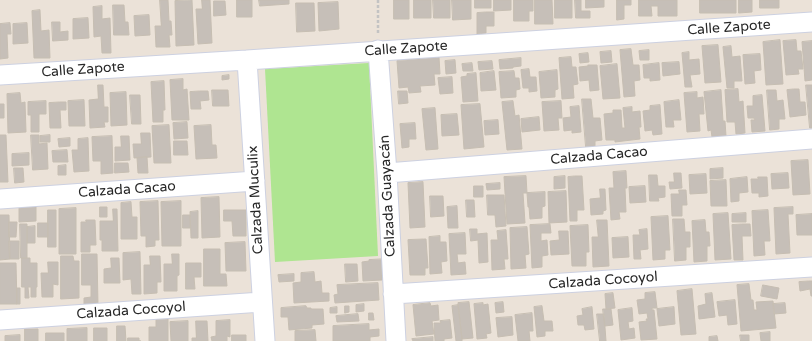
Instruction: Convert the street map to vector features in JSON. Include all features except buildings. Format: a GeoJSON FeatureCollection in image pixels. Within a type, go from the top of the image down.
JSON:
{"type":"FeatureCollection","features":[{"type":"Feature","properties":{"kind":"street","name":"Calle Zapote"},"geometry":{"type":"LineString","coordinates":[[0,75],[812,22]]}},
{"type":"Feature","properties":{"kind":"street","name":"Calzada Guayacán"},"geometry":{"type":"LineString","coordinates":[[378,50],[387,173],[396,341]]}},
{"type":"Feature","properties":{"kind":"street","name":"Calzada Muculix"},"geometry":{"type":"LineString","coordinates":[[247,60],[265,341]]}},
{"type":"Feature","properties":{"kind":"street","name":"Calzada Cacao"},"geometry":{"type":"LineString","coordinates":[[387,173],[812,139]]}},
{"type":"Feature","properties":{"kind":"street","name":"Calzada Cacao"},"geometry":{"type":"LineString","coordinates":[[0,199],[255,180]]}},
{"type":"Feature","properties":{"kind":"street","name":"Calzada Cocoyol"},"geometry":{"type":"LineString","coordinates":[[393,294],[812,267]]}},
{"type":"Feature","properties":{"kind":"street","name":"Calzada Cocoyol"},"geometry":{"type":"LineString","coordinates":[[0,320],[262,302]]}},
{"type":"Feature","properties":{"kind":"path"},"geometry":{"type":"LineString","coordinates":[[378,0],[378,50]]}},
{"type":"Feature","properties":{"kind":"green space"},"geometry":{"type":"Polygon","coordinates":[[[369,63],[378,256],[275,262],[265,69],[369,63]]]}}]}
